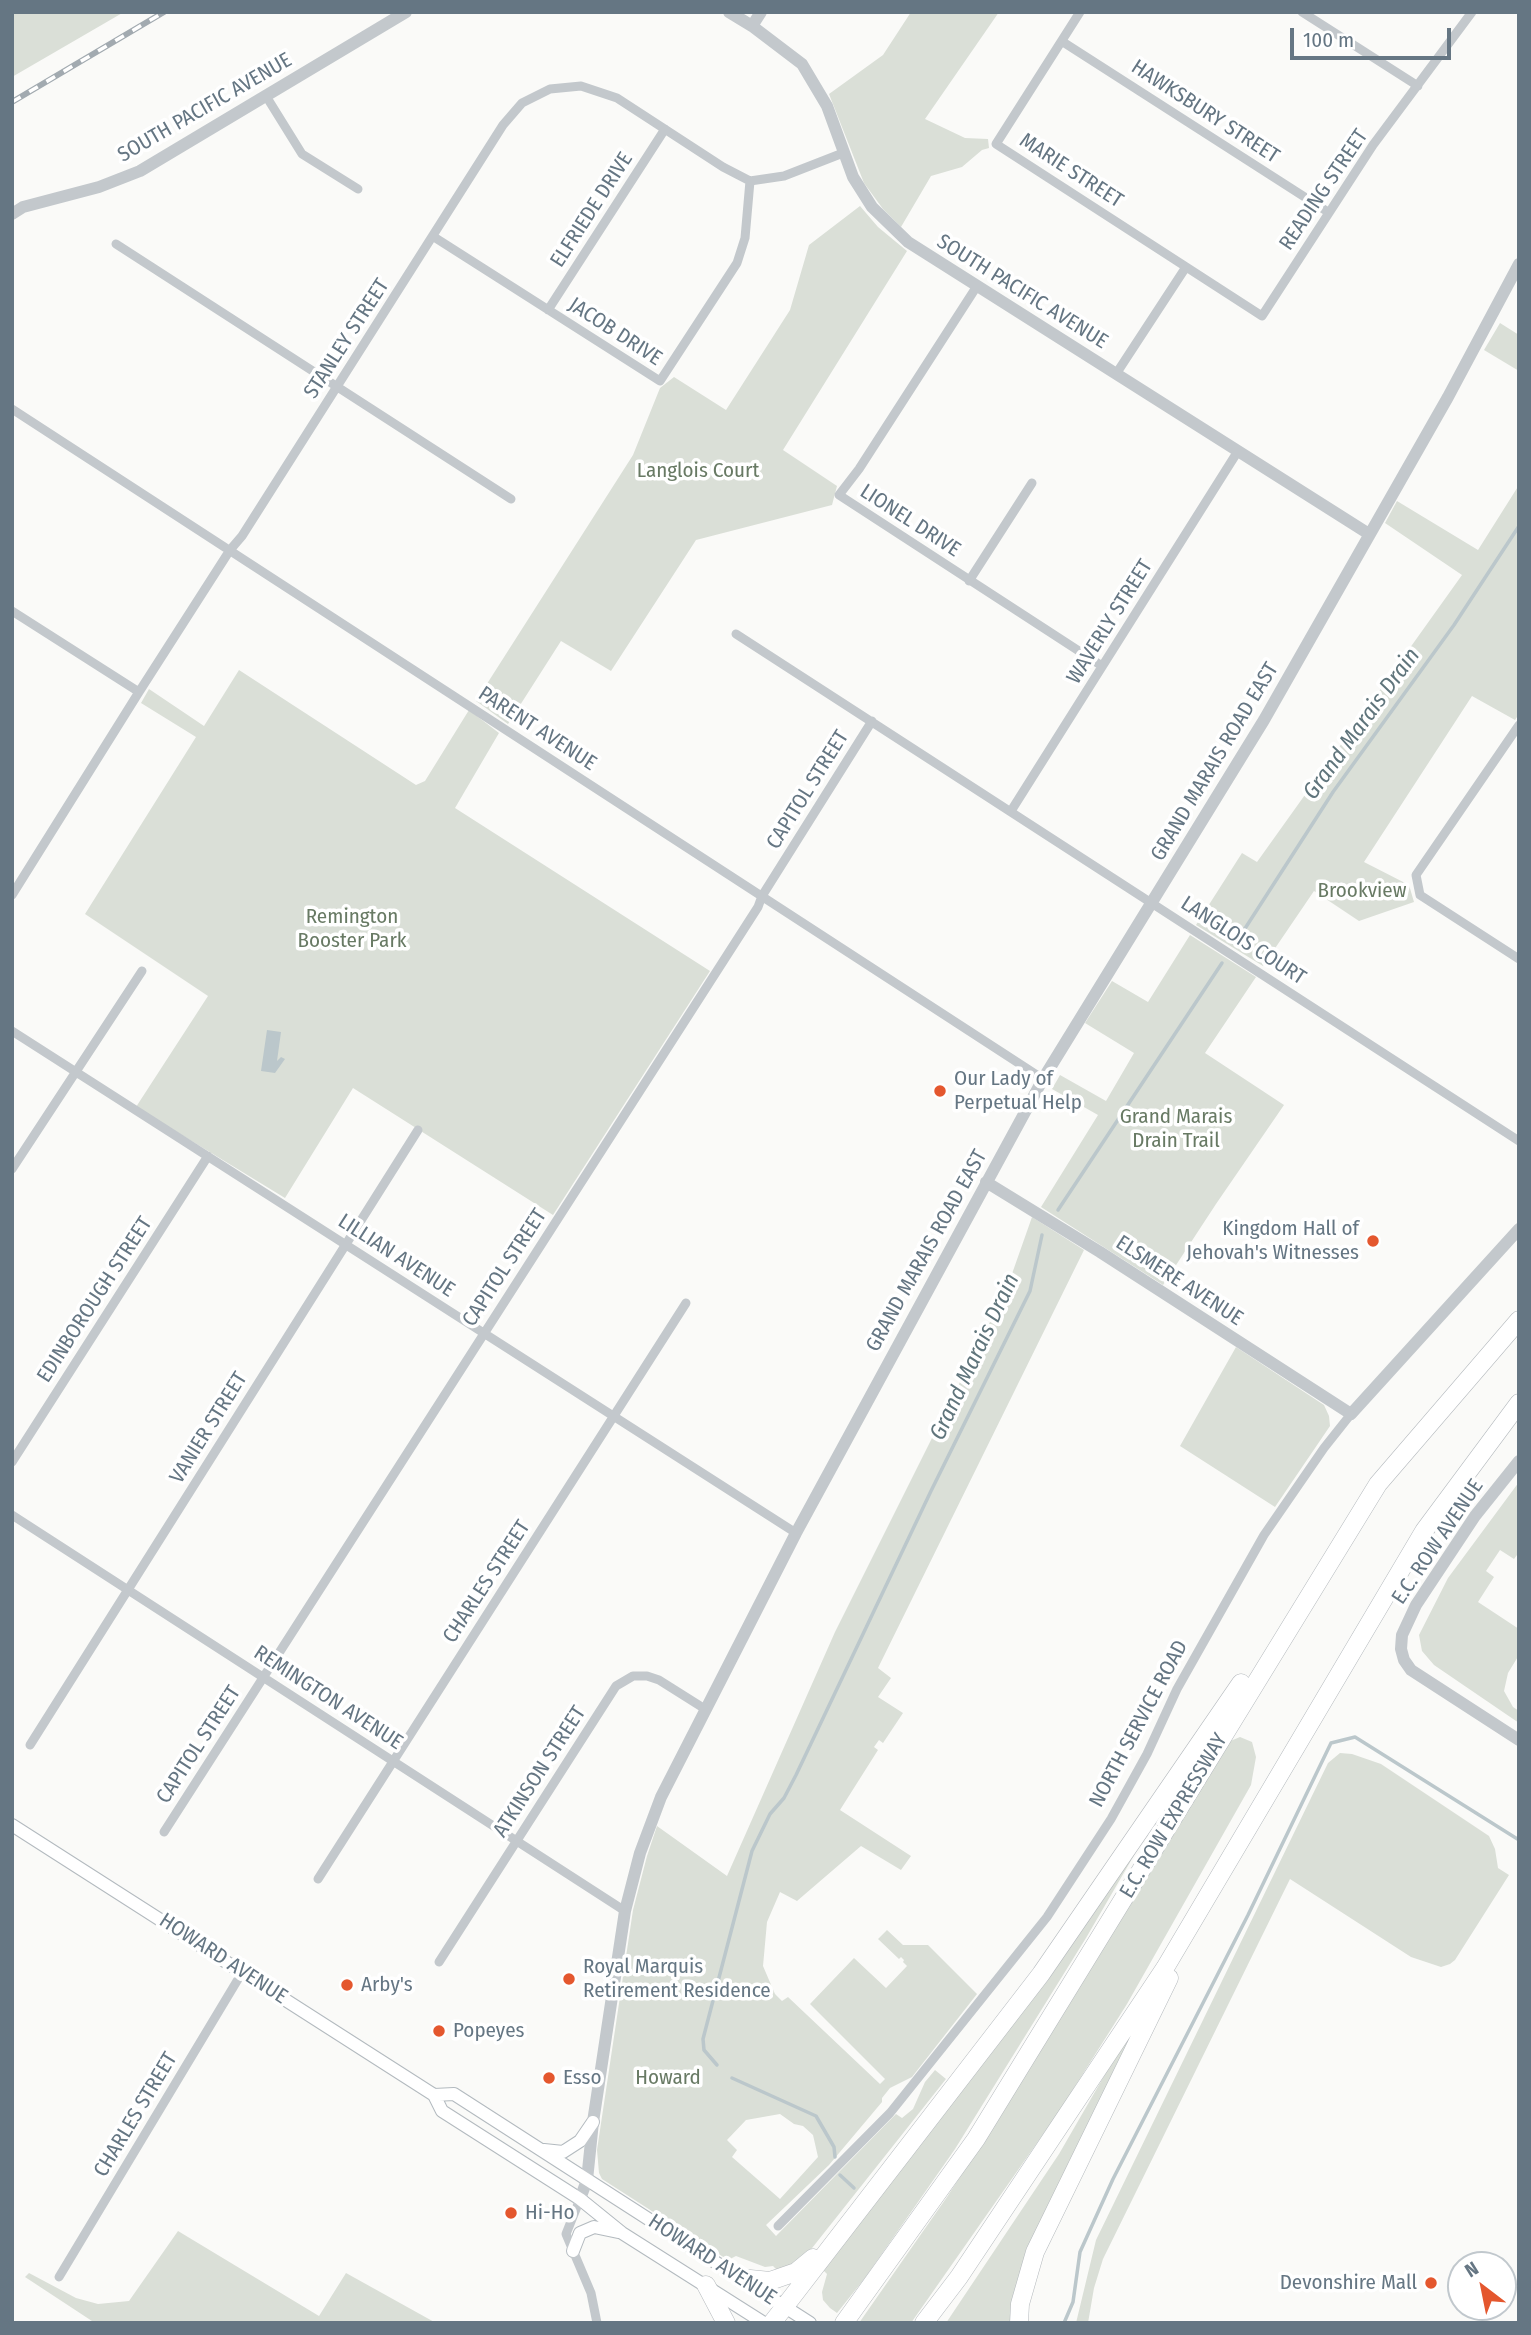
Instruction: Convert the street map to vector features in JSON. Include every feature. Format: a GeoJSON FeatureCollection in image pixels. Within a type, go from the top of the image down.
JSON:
{"type":"FeatureCollection","features":[{"type":"Feature","properties":{"kind":"highway","name":"E.C. ROW EXPRESSWAY"},"geometry":{"type":"LineString","coordinates":[[844,2323],[976,2139],[1378,1484],[1519,1320]]}},
{"type":"Feature","properties":{"kind":"highway"},"geometry":{"type":"LineString","coordinates":[[924,2323],[959,2277],[1165,1968],[1424,1531],[1519,1403]]}},
{"type":"Feature","properties":{"kind":"highway"},"geometry":{"type":"LineString","coordinates":[[772,2323],[1041,1974],[1378,1484]]}},
{"type":"Feature","properties":{"kind":"highway"},"geometry":{"type":"LineString","coordinates":[[1019,2323],[1020,2304],[1035,2252],[1236,1848]]}},
{"type":"Feature","properties":{"kind":"highway"},"geometry":{"type":"LineString","coordinates":[[740,2278],[770,2281],[796,2272],[832,2242]]}},
{"type":"Feature","properties":{"kind":"highway"},"geometry":{"type":"LineString","coordinates":[[933,2323],[959,2277]]}},
{"type":"Feature","properties":{"kind":"highway"},"geometry":{"type":"LineString","coordinates":[[706,2285],[726,2323]]}},
{"type":"Feature","properties":{"kind":"main road","name":"HOWARD AVENUE"},"geometry":{"type":"LineString","coordinates":[[12,1825],[434,2095],[442,2111],[580,2199],[622,2233],[764,2323]]}},
{"type":"Feature","properties":{"kind":"main road","name":"HOWARD AVENUE"},"geometry":{"type":"LineString","coordinates":[[434,2095],[454,2094],[810,2323]]}},
{"type":"Feature","properties":{"kind":"main road"},"geometry":{"type":"LineString","coordinates":[[540,2149],[564,2152],[580,2141],[593,2122]]}},
{"type":"Feature","properties":{"kind":"main road"},"geometry":{"type":"LineString","coordinates":[[573,2251],[580,2233],[594,2227],[622,2233]]}},
{"type":"Feature","properties":{"kind":"street","name":"SOUTH PACIFIC AVENUE"},"geometry":{"type":"LineString","coordinates":[[12,214],[23,207],[99,187],[140,171],[406,12]]}},
{"type":"Feature","properties":{"kind":"street","name":"SOUTH PACIFIC AVENUE"},"geometry":{"type":"LineString","coordinates":[[729,12],[802,64],[827,106],[853,177],[866,197],[908,242],[1369,534]]}},
{"type":"Feature","properties":{"kind":"street"},"geometry":{"type":"LineString","coordinates":[[752,26],[761,12]]}},
{"type":"Feature","properties":{"kind":"street","name":"MARIE STREET"},"geometry":{"type":"LineString","coordinates":[[1080,12],[996,144],[1186,267]]}},
{"type":"Feature","properties":{"kind":"street"},"geometry":{"type":"LineString","coordinates":[[1302,12],[1418,86]]}},
{"type":"Feature","properties":{"kind":"street","name":"READING STREET"},"geometry":{"type":"LineString","coordinates":[[1186,267],[1262,316],[1373,145],[1472,12]]}},
{"type":"Feature","properties":{"kind":"street","name":"HAWKSBURY STREET"},"geometry":{"type":"LineString","coordinates":[[1063,42],[1328,212]]}},
{"type":"Feature","properties":{"kind":"street","name":"STANLEY STREET"},"geometry":{"type":"LineString","coordinates":[[12,895],[503,125],[522,103],[550,89],[580,86],[617,98],[723,167],[750,181]]}},
{"type":"Feature","properties":{"kind":"street"},"geometry":{"type":"LineString","coordinates":[[266,96],[302,154],[358,189]]}},
{"type":"Feature","properties":{"kind":"street","name":"ELFRIEDE DRIVE"},"geometry":{"type":"LineString","coordinates":[[548,310],[665,129]]}},
{"type":"Feature","properties":{"kind":"street"},"geometry":{"type":"LineString","coordinates":[[750,181],[784,176],[843,153]]}},
{"type":"Feature","properties":{"kind":"street","name":"JACOB DRIVE"},"geometry":{"type":"LineString","coordinates":[[433,237],[660,381],[737,262],[746,238],[750,181]]}},
{"type":"Feature","properties":{"kind":"street"},"geometry":{"type":"LineString","coordinates":[[116,244],[511,499]]}},
{"type":"Feature","properties":{"kind":"street","name":"GRAND MARAIS ROAD EAST"},"geometry":{"type":"LineString","coordinates":[[597,2323],[592,2293],[566,2234],[587,2180],[593,2122],[625,1911],[640,1853],[661,1797],[796,1533],[1043,1079],[1264,720],[1448,397],[1519,264]]}},
{"type":"Feature","properties":{"kind":"street"},"geometry":{"type":"LineString","coordinates":[[1116,374],[1186,267]]}},
{"type":"Feature","properties":{"kind":"street","name":"LIONEL DRIVE"},"geometry":{"type":"LineString","coordinates":[[977,286],[859,469],[839,495],[1102,666]]}},
{"type":"Feature","properties":{"kind":"street","name":"PARENT AVENUE"},"geometry":{"type":"LineString","coordinates":[[12,409],[1043,1079]]}},
{"type":"Feature","properties":{"kind":"street","name":"WAVERLY STREET"},"geometry":{"type":"LineString","coordinates":[[1011,811],[1238,451]]}},
{"type":"Feature","properties":{"kind":"street"},"geometry":{"type":"LineString","coordinates":[[969,581],[1032,484]]}},
{"type":"Feature","properties":{"kind":"street"},"geometry":{"type":"LineString","coordinates":[[13,613],[139,692]]}},
{"type":"Feature","properties":{"kind":"street","name":"LANGLOIS COURT"},"geometry":{"type":"LineString","coordinates":[[736,634],[1519,1141]]}},
{"type":"Feature","properties":{"kind":"street","name":"CAPITOL STREET"},"geometry":{"type":"LineString","coordinates":[[164,1832],[751,917],[872,722]]}},
{"type":"Feature","properties":{"kind":"street"},"geometry":{"type":"LineString","coordinates":[[1519,725],[1416,875],[1420,895],[1519,959]]}},
{"type":"Feature","properties":{"kind":"street"},"geometry":{"type":"LineString","coordinates":[[12,1169],[142,971]]}},
{"type":"Feature","properties":{"kind":"street","name":"LILLIAN AVENUE"},"geometry":{"type":"LineString","coordinates":[[12,1031],[796,1533]]}},
{"type":"Feature","properties":{"kind":"street","name":"VANIER STREET"},"geometry":{"type":"LineString","coordinates":[[30,1745],[418,1130]]}},
{"type":"Feature","properties":{"kind":"street","name":"EDINBOROUGH STREET"},"geometry":{"type":"LineString","coordinates":[[12,1462],[208,1156]]}},
{"type":"Feature","properties":{"kind":"street","name":"ELSMERE AVENUE"},"geometry":{"type":"LineString","coordinates":[[986,1182],[1351,1414]]}},
{"type":"Feature","properties":{"kind":"street","name":"NORTH SERVICE ROAD"},"geometry":{"type":"LineString","coordinates":[[778,2226],[890,2113],[1047,1917],[1111,1819],[1147,1754],[1177,1689],[1264,1535],[1351,1414],[1519,1229]]}},
{"type":"Feature","properties":{"kind":"street","name":"CHARLES STREET"},"geometry":{"type":"LineString","coordinates":[[318,1879],[686,1303]]}},
{"type":"Feature","properties":{"kind":"street","name":"E.C. ROW AVENUE"},"geometry":{"type":"LineString","coordinates":[[1519,1461],[1475,1516],[1416,1605],[1402,1635],[1401,1649],[1411,1670],[1519,1740]]}},
{"type":"Feature","properties":{"kind":"street","name":"REMINGTON AVENUE"},"geometry":{"type":"LineString","coordinates":[[12,1516],[625,1911]]}},
{"type":"Feature","properties":{"kind":"street","name":"ATKINSON STREET"},"geometry":{"type":"LineString","coordinates":[[439,1962],[616,1686],[633,1676],[647,1676],[659,1680],[705,1709]]}},
{"type":"Feature","properties":{"kind":"street","name":"CHARLES STREET"},"geometry":{"type":"LineString","coordinates":[[59,2277],[243,1971]]}},
{"type":"Feature","properties":{"kind":"green space"},"geometry":{"type":"Polygon","coordinates":[[[12,12],[124,12],[12,77],[12,12]]]}},
{"type":"Feature","properties":{"kind":"green space"},"geometry":{"type":"Polygon","coordinates":[[[911,12],[999,12],[925,119],[965,138],[988,139],[989,148],[982,150],[962,167],[931,176],[901,227],[883,209],[864,183],[829,94],[883,55],[911,12]]]}},
{"type":"Feature","properties":{"kind":"green space","name":"Langlois Court"},"geometry":{"type":"Polygon","coordinates":[[[860,206],[878,227],[907,251],[783,450],[837,486],[832,505],[696,540],[611,671],[561,641],[508,724],[476,701],[633,455],[660,388],[674,377],[726,410],[790,310],[809,245],[860,206]]]}},
{"type":"Feature","properties":{"kind":"green space"},"geometry":{"type":"Polygon","coordinates":[[[1500,323],[1519,335],[1519,371],[1484,350],[1500,323]]]}},
{"type":"Feature","properties":{"kind":"green space","name":"Brookview"},"geometry":{"type":"Polygon","coordinates":[[[1519,485],[1519,714],[1515,720],[1472,696],[1364,862],[1409,885],[1414,902],[1359,921],[1314,891],[1263,966],[1196,925],[1242,853],[1257,862],[1462,575],[1385,523],[1397,501],[1478,550],[1519,485]]]}},
{"type":"Feature","properties":{"kind":"green space","name":"Remington Booster Park"},"geometry":{"type":"Polygon","coordinates":[[[239,670],[416,785],[425,781],[469,710],[499,733],[455,808],[710,971],[553,1215],[353,1088],[285,1198],[136,1107],[208,996],[85,914],[196,737],[141,703],[149,689],[204,726],[239,670]]]}},
{"type":"Feature","properties":{"kind":"green space","name":"Grand Marais Drain Trail"},"geometry":{"type":"Polygon","coordinates":[[[1190,935],[1256,977],[1205,1053],[1284,1105],[1163,1285],[1041,1207],[1098,1115],[1052,1089],[1060,1075],[1106,1101],[1134,1053],[1085,1023],[1112,981],[1148,1002],[1190,935]]]}},
{"type":"Feature","properties":{"kind":"green space","name":"Howard"},"geometry":{"type":"Polygon","coordinates":[[[1032,1217],[1084,1250],[878,1668],[891,1678],[878,1697],[903,1713],[883,1743],[879,1740],[874,1747],[878,1750],[840,1810],[911,1856],[901,1870],[861,1846],[797,1901],[780,1892],[767,1922],[763,1966],[775,1994],[782,2001],[788,1997],[880,2084],[885,2079],[810,2004],[854,1958],[886,1988],[907,1966],[901,1957],[899,1959],[878,1939],[887,1930],[903,1945],[928,1945],[977,1994],[912,2077],[890,2088],[882,2102],[829,2165],[766,2225],[776,2236],[896,2114],[902,2118],[913,2109],[925,2082],[935,2070],[946,2079],[801,2262],[778,2271],[773,2266],[765,2267],[736,2256],[728,2260],[602,2179],[599,2173],[597,2150],[633,1910],[647,1856],[657,1826],[727,1876],[835,1632],[1007,1288],[1032,1217]],[[780,2114],[746,2120],[727,2140],[737,2150],[732,2157],[780,2199],[818,2157],[813,2135],[803,2126],[794,2124],[780,2114]]]}},
{"type":"Feature","properties":{"kind":"green space"},"geometry":{"type":"Polygon","coordinates":[[[1236,1347],[1324,1405],[1329,1416],[1330,1426],[1275,1507],[1180,1446],[1236,1347]]]}},
{"type":"Feature","properties":{"kind":"green space"},"geometry":{"type":"Polygon","coordinates":[[[1519,1482],[1519,1556],[1514,1559],[1500,1550],[1486,1571],[1494,1577],[1478,1602],[1519,1629],[1519,1655],[1508,1673],[1504,1691],[1513,1707],[1519,1711],[1519,1723],[1434,1665],[1422,1651],[1419,1635],[1448,1578],[1519,1482]]]}},
{"type":"Feature","properties":{"kind":"green space"},"geometry":{"type":"Polygon","coordinates":[[[1240,1737],[1252,1742],[1256,1757],[1251,1785],[1127,2004],[1060,2110],[911,2323],[859,2323],[947,2197],[1013,2095],[1228,1742],[1240,1737]]]}},
{"type":"Feature","properties":{"kind":"green space"},"geometry":{"type":"Polygon","coordinates":[[[1340,1753],[1352,1754],[1381,1764],[1489,1836],[1495,1849],[1498,1868],[1509,1875],[1455,1960],[1441,1967],[1411,1957],[1290,1879],[1103,2259],[1094,2288],[1088,2323],[1076,2323],[1096,2240],[1328,1763],[1340,1753]]]}},
{"type":"Feature","properties":{"kind":"green space"},"geometry":{"type":"Polygon","coordinates":[[[1133,1850],[1136,1852],[1086,1938],[955,2149],[865,2278],[837,2313],[823,2300],[822,2292],[827,2274],[823,2270],[1133,1850]]]}},
{"type":"Feature","properties":{"kind":"green space"},"geometry":{"type":"Polygon","coordinates":[[[1155,1988],[1012,2323],[946,2323],[1059,2154],[1155,1988]]]}},
{"type":"Feature","properties":{"kind":"green space"},"geometry":{"type":"Polygon","coordinates":[[[178,2231],[319,2316],[346,2273],[436,2323],[95,2323],[25,2277],[29,2273],[76,2298],[98,2304],[129,2301],[178,2231]]]}},
{"type":"Feature","properties":{"kind":"shaded area"},"geometry":{"type":"Polygon","coordinates":[[[267,1030],[281,1032],[277,1061],[281,1057],[285,1059],[275,1073],[261,1071],[267,1030]]]}},
{"type":"Feature","properties":{"kind":"waterway","name":"Grand Marais Drain"},"geometry":{"type":"LineString","coordinates":[[1235,944],[1333,792],[1454,625],[1519,526]]}},
{"type":"Feature","properties":{"kind":"waterway","name":"Grand Marais Drain"},"geometry":{"type":"LineString","coordinates":[[1058,1210],[1222,963]]}},
{"type":"Feature","properties":{"kind":"waterway"},"geometry":{"type":"LineString","coordinates":[[717,2065],[704,2050],[703,2039],[752,1851],[770,1814],[784,1798],[796,1775],[1030,1291],[1042,1235]]}},
{"type":"Feature","properties":{"kind":"waterway"},"geometry":{"type":"LineString","coordinates":[[1064,2323],[1073,2302],[1080,2252],[1113,2179],[1248,1915],[1331,1743],[1355,1737],[1519,1840]]}},
{"type":"Feature","properties":{"kind":"waterway"},"geometry":{"type":"LineString","coordinates":[[732,2078],[816,2116],[834,2147],[835,2157]]}},
{"type":"Feature","properties":{"kind":"waterway"},"geometry":{"type":"LineString","coordinates":[[840,2175],[854,2188]]}},
{"type":"Feature","properties":{"kind":"railway"},"geometry":{"type":"LineString","coordinates":[[12,102],[164,12]]}},
{"type":"Feature","properties":{"kind":"place","name":"Our Lady of Perpetual Help"},"geometry":{"type":"Point","coordinates":[940,1091]}},
{"type":"Feature","properties":{"kind":"place","name":"Kingdom Hall of Jehovah's Witnesses"},"geometry":{"type":"Point","coordinates":[1373,1241]}},
{"type":"Feature","properties":{"kind":"place","name":"Royal Marquis Retirement Residence"},"geometry":{"type":"Point","coordinates":[569,1979]}},
{"type":"Feature","properties":{"kind":"place","name":"Arby's"},"geometry":{"type":"Point","coordinates":[347,1985]}},
{"type":"Feature","properties":{"kind":"place","name":"Popeyes"},"geometry":{"type":"Point","coordinates":[439,2031]}},
{"type":"Feature","properties":{"kind":"place","name":"Esso"},"geometry":{"type":"Point","coordinates":[549,2078]}},
{"type":"Feature","properties":{"kind":"place","name":"Hi-Ho"},"geometry":{"type":"Point","coordinates":[511,2213]}},
{"type":"Feature","properties":{"kind":"place","name":"Devonshire Mall"},"geometry":{"type":"Point","coordinates":[1431,2283]}}]}
